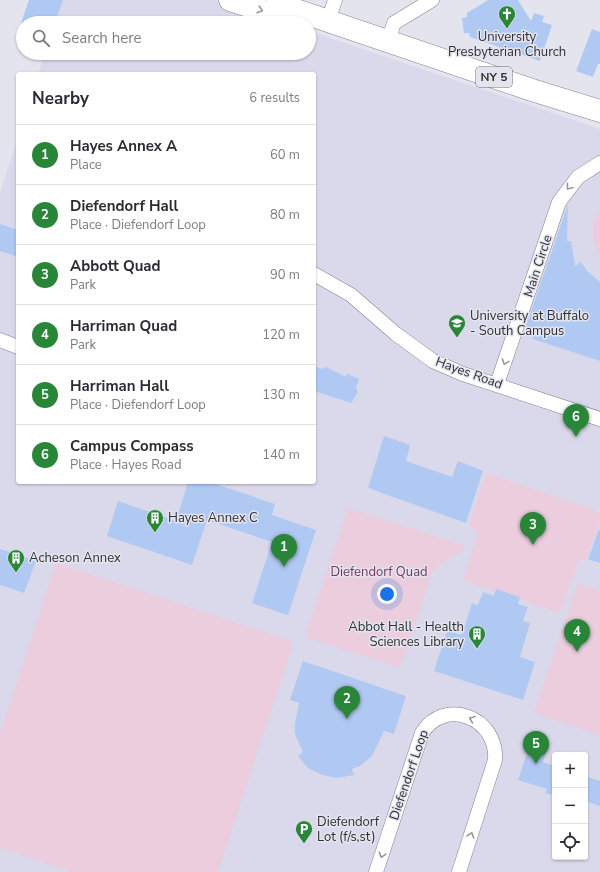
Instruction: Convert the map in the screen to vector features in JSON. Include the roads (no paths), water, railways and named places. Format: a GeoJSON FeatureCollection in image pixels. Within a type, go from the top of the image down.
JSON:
{"type":"FeatureCollection","features":[{"type":"Feature","properties":{"kind":"main road","name":"NY 5"},"geometry":{"type":"LineString","coordinates":[[230,0],[270,13],[284,4],[315,16]]}},
{"type":"Feature","properties":{"kind":"main road","name":"NY 5"},"geometry":{"type":"LineString","coordinates":[[316,16],[598,114]]}},
{"type":"Feature","properties":{"kind":"street"},"geometry":{"type":"LineString","coordinates":[[328,21],[335,0]]}},
{"type":"Feature","properties":{"kind":"street"},"geometry":{"type":"LineString","coordinates":[[388,41],[394,23],[432,0]]}},
{"type":"Feature","properties":{"kind":"street","name":"Main Circle"},"geometry":{"type":"LineString","coordinates":[[497,384],[559,202],[578,177],[600,163]]}},
{"type":"Feature","properties":{"kind":"street","name":"Hayes Road"},"geometry":{"type":"LineString","coordinates":[[316,275],[351,295],[421,354],[463,374],[600,419]]}},
{"type":"Feature","properties":{"kind":"street"},"geometry":{"type":"LineString","coordinates":[[0,340],[16,346]]}},
{"type":"Feature","properties":{"kind":"street","name":"Diefendorf Loop"},"geometry":{"type":"LineString","coordinates":[[376,872],[422,733],[431,722],[453,715],[462,716],[480,722],[493,739],[496,753],[459,872]]}},
{"type":"Feature","properties":{"kind":"place","name":"University Presbyterian Church"},"geometry":{"type":"Point","coordinates":[507,29]}},
{"type":"Feature","properties":{"kind":"place","name":"University at Buffalo - South Campus"},"geometry":{"type":"Point","coordinates":[457,338]}},
{"type":"Feature","properties":{"kind":"place","name":"Campus Compass"},"geometry":{"type":"Point","coordinates":[576,437]}},
{"type":"Feature","properties":{"kind":"place","name":"Hayes Annex C"},"geometry":{"type":"Point","coordinates":[155,533]}},
{"type":"Feature","properties":{"kind":"place","name":"Abbott Quad"},"geometry":{"type":"Point","coordinates":[533,545]}},
{"type":"Feature","properties":{"kind":"place","name":"Hayes Annex A"},"geometry":{"type":"Point","coordinates":[284,567]}},
{"type":"Feature","properties":{"kind":"place","name":"Acheson Annex"},"geometry":{"type":"Point","coordinates":[16,573]}},
{"type":"Feature","properties":{"kind":"place","name":"Abbot Hall - Health Sciences Library"},"geometry":{"type":"Point","coordinates":[477,649]}},
{"type":"Feature","properties":{"kind":"place","name":"Harriman Quad"},"geometry":{"type":"Point","coordinates":[577,652]}},
{"type":"Feature","properties":{"kind":"place","name":"Diefendorf Hall"},"geometry":{"type":"Point","coordinates":[347,719]}},
{"type":"Feature","properties":{"kind":"place","name":"Harriman Hall"},"geometry":{"type":"Point","coordinates":[536,764]}},
{"type":"Feature","properties":{"kind":"place","name":"Diefendorf Lot (f/s,st)"},"geometry":{"type":"Point","coordinates":[304,844]}},
{"type":"Feature","properties":{"kind":"park label","name":"Diefendorf Quad"},"geometry":{"type":"Point","coordinates":[379,572]}}]}
